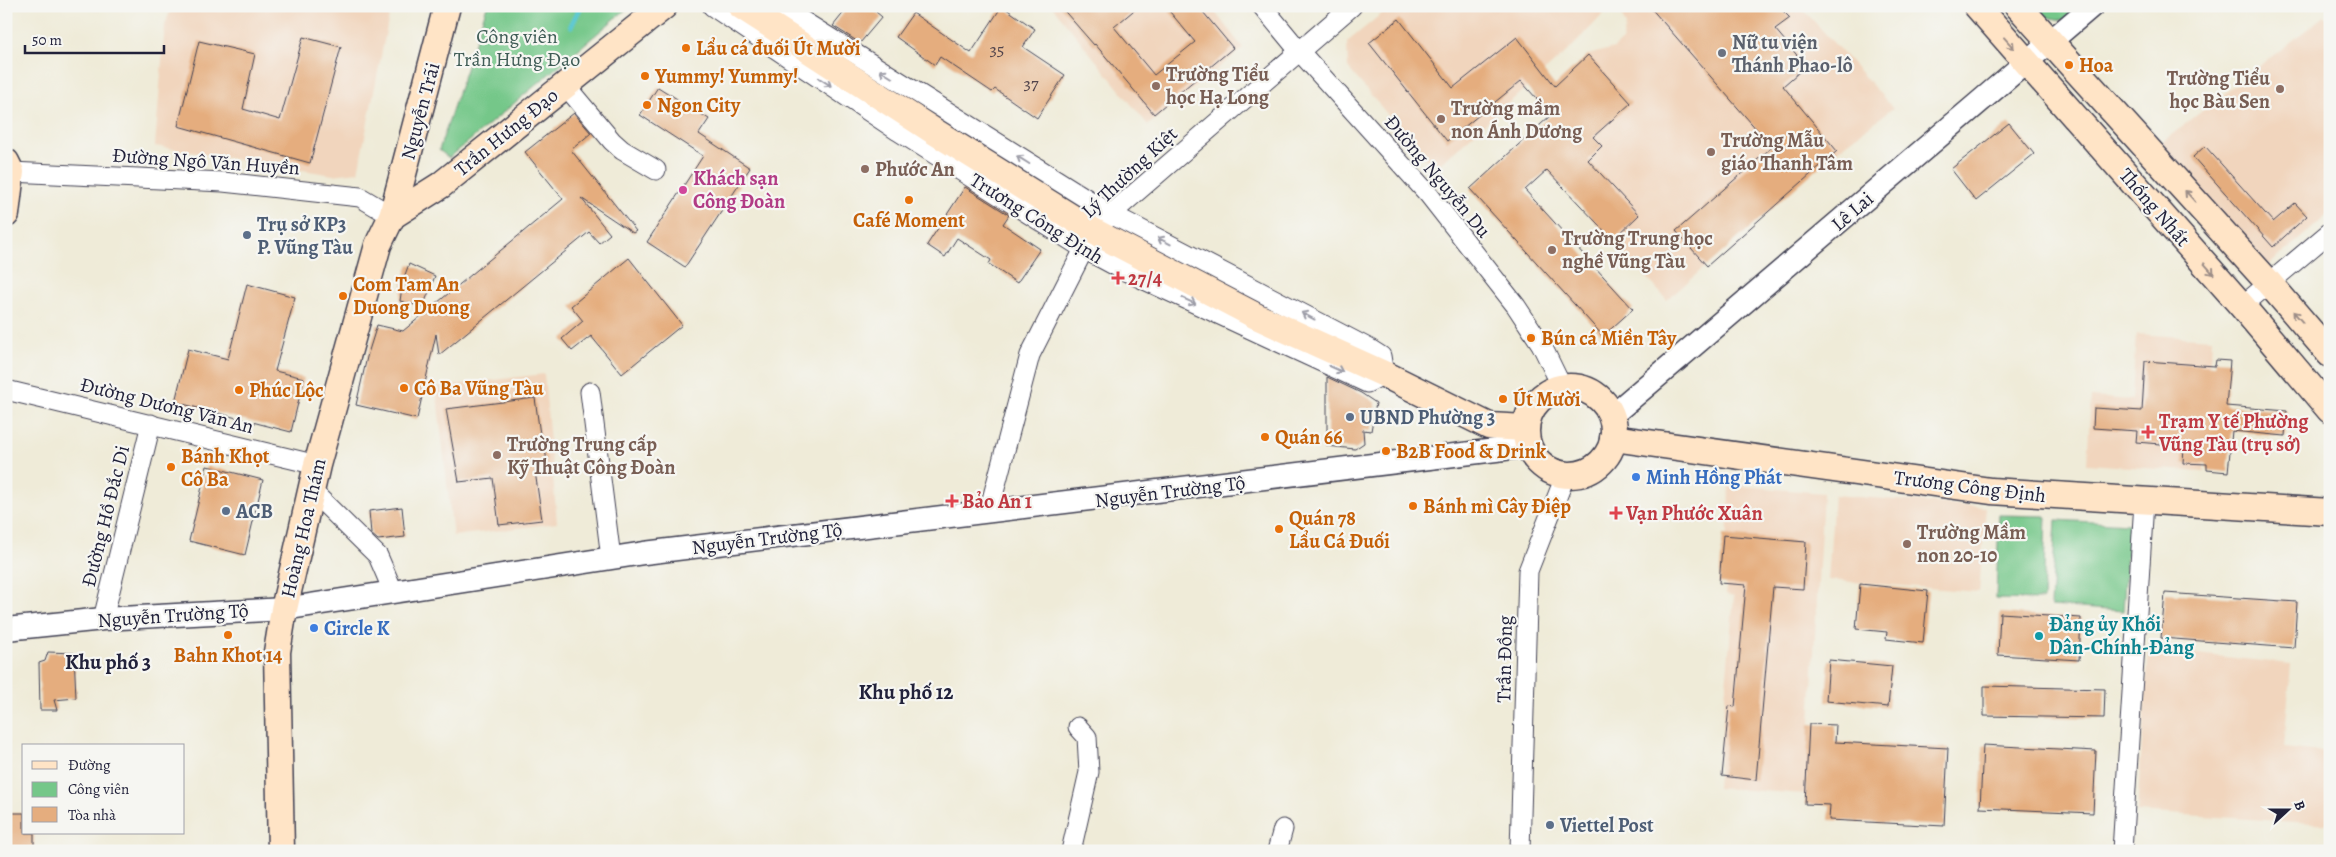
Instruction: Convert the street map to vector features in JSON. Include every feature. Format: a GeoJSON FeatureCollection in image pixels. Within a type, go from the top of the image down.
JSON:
{"type":"FeatureCollection","features":[{"type":"Feature","properties":{"kind":"main road","name":"Nguyễn Trãi"},"geometry":{"type":"LineString","coordinates":[[392,216],[447,6]]}},
{"type":"Feature","properties":{"kind":"main road","name":"Trần Hưng Đạo"},"geometry":{"type":"LineString","coordinates":[[392,216],[441,185],[664,6]]}},
{"type":"Feature","properties":{"kind":"main road","name":"Trương Công Định"},"geometry":{"type":"LineString","coordinates":[[741,6],[938,133],[1097,232],[1489,426],[1527,437]]}},
{"type":"Feature","properties":{"kind":"main road","name":"Thống Nhất"},"geometry":{"type":"LineString","coordinates":[[1976,6],[2242,306],[2330,410]]}},
{"type":"Feature","properties":{"kind":"main road","name":"Thống Nhất"},"geometry":{"type":"LineString","coordinates":[[2018,6],[2269,283],[2330,354]]}},
{"type":"Feature","properties":{"kind":"main road"},"geometry":{"type":"LineString","coordinates":[[6,214],[9,167]]}},
{"type":"Feature","properties":{"kind":"main road","name":"Hoàng Hoa Thám"},"geometry":{"type":"LineString","coordinates":[[281,851],[277,652],[284,609],[314,478],[378,245],[392,216]]}},
{"type":"Feature","properties":{"kind":"main road"},"geometry":{"type":"LineString","coordinates":[[1562,387],[1574,387],[1592,393],[1605,405],[1612,427],[1610,448],[1597,466],[1582,473],[1566,474],[1540,463],[1527,437],[1528,417],[1537,402],[1551,391],[1562,387]]}},
{"type":"Feature","properties":{"kind":"main road","name":"Trương Công Định"},"geometry":{"type":"LineString","coordinates":[[1612,427],[1991,491],[2144,502],[2330,512]]}},
{"type":"Feature","properties":{"kind":"street","name":"Trương Công Định"},"geometry":{"type":"LineString","coordinates":[[712,6],[938,133]]}},
{"type":"Feature","properties":{"kind":"street","name":"Trương Công Định"},"geometry":{"type":"LineString","coordinates":[[779,6],[938,133]]}},
{"type":"Feature","properties":{"kind":"street","name":"Đường Nguyễn Du"},"geometry":{"type":"LineString","coordinates":[[1262,6],[1300,52],[1429,195],[1516,306],[1541,344],[1562,387]]}},
{"type":"Feature","properties":{"kind":"street","name":"Lý Thường Kiệt"},"geometry":{"type":"LineString","coordinates":[[989,511],[1030,355],[1097,232],[1352,6]]}},
{"type":"Feature","properties":{"kind":"street","name":"Lê Lai"},"geometry":{"type":"LineString","coordinates":[[1612,427],[2092,6]]}},
{"type":"Feature","properties":{"kind":"street"},"geometry":{"type":"LineString","coordinates":[[565,85],[612,141],[622,150],[656,170]]}},
{"type":"Feature","properties":{"kind":"street","name":"Đường Ngô Văn Huyền"},"geometry":{"type":"LineString","coordinates":[[9,167],[223,182],[360,197],[392,216]]}},
{"type":"Feature","properties":{"kind":"street"},"geometry":{"type":"LineString","coordinates":[[2242,306],[2330,232]]}},
{"type":"Feature","properties":{"kind":"street","name":"Đường Dương Văn An"},"geometry":{"type":"LineString","coordinates":[[6,390],[151,424],[314,478]]}},
{"type":"Feature","properties":{"kind":"street"},"geometry":{"type":"LineString","coordinates":[[590,392],[611,558]]}},
{"type":"Feature","properties":{"kind":"street","name":"Đường Hồ Đắc Di"},"geometry":{"type":"LineString","coordinates":[[103,619],[151,424]]}},
{"type":"Feature","properties":{"kind":"street","name":"Nguyễn Trường Tộ"},"geometry":{"type":"LineString","coordinates":[[6,629],[103,619],[284,609],[611,558],[989,511],[1082,502],[1527,437]]}},
{"type":"Feature","properties":{"kind":"street","name":"Trần Đồng"},"geometry":{"type":"LineString","coordinates":[[1520,851],[1528,571],[1566,474]]}},
{"type":"Feature","properties":{"kind":"street"},"geometry":{"type":"LineString","coordinates":[[314,478],[378,556],[393,591]]}},
{"type":"Feature","properties":{"kind":"street"},"geometry":{"type":"LineString","coordinates":[[2122,851],[2144,502]]}},
{"type":"Feature","properties":{"kind":"street"},"geometry":{"type":"LineString","coordinates":[[1071,851],[1089,772],[1087,737],[1078,727]]}},
{"type":"Feature","properties":{"kind":"street"},"geometry":{"type":"LineString","coordinates":[[1277,851],[1283,829]]}},
{"type":"Feature","properties":{"kind":"shaded area"},"geometry":{"type":"Polygon","coordinates":[[[172,6],[391,6],[358,172],[333,175],[155,146],[165,25],[172,6]]]}},
{"type":"Feature","properties":{"kind":"shaded area","name":"Trường Tiểu học Hạ Long"},"geometry":{"type":"Polygon","coordinates":[[[1052,6],[1210,6],[1243,48],[1148,125],[1052,6]]]}},
{"type":"Feature","properties":{"kind":"shaded area","name":"Trường mầm non Ánh Dương"},"geometry":{"type":"Polygon","coordinates":[[[1391,6],[1611,6],[1572,47],[1434,169],[1348,68],[1347,42],[1391,6]]]}},
{"type":"Feature","properties":{"kind":"shaded area","name":"Trường Mẫu giáo Thanh Tâm"},"geometry":{"type":"Polygon","coordinates":[[[1627,6],[1800,6],[1893,108],[1837,151],[1667,300],[1557,180],[1586,153],[1539,100],[1588,55],[1614,48],[1622,41],[1626,26],[1621,14],[1627,6]]]}},
{"type":"Feature","properties":{"kind":"shaded area","name":"Trường Tiểu học Bàu Sen"},"geometry":{"type":"Polygon","coordinates":[[[2324,16],[2330,22],[2330,213],[2249,282],[2143,157],[2324,16]]]}},
{"type":"Feature","properties":{"kind":"shaded area","name":"Trạm Y tế Phường Vũng Tàu (trụ sở)"},"geometry":{"type":"Polygon","coordinates":[[[2136,334],[2212,339],[2204,472],[2087,464],[2091,397],[2132,400],[2136,334]]]}},
{"type":"Feature","properties":{"kind":"shaded area","name":"Trường Trung cấp Kỹ Thuật Công Đoàn"},"geometry":{"type":"Polygon","coordinates":[[[544,374],[557,523],[453,536],[436,387],[544,374]]]}},
{"type":"Feature","properties":{"kind":"shaded area"},"geometry":{"type":"Polygon","coordinates":[[[1729,485],[1823,493],[1806,794],[1717,788],[1734,596],[1726,594],[1729,485]]]}},
{"type":"Feature","properties":{"kind":"shaded area","name":"Trường Mầm non 20-10"},"geometry":{"type":"Polygon","coordinates":[[[1834,495],[1986,507],[1979,592],[1828,580],[1834,495]]]}},
{"type":"Feature","properties":{"kind":"shaded area"},"geometry":{"type":"Polygon","coordinates":[[[2149,649],[2291,664],[2284,748],[2330,753],[2330,824],[2137,812],[2149,649]]]}},
{"type":"Feature","properties":{"kind":"green space","name":"Công viên Trần Hưng Đạo"},"geometry":{"type":"Polygon","coordinates":[[[487,6],[630,6],[449,158],[439,150],[487,6]]]}},
{"type":"Feature","properties":{"kind":"green space"},"geometry":{"type":"Polygon","coordinates":[[[2019,6],[2091,6],[2074,22],[2025,13],[2019,6]]]}},
{"type":"Feature","properties":{"kind":"green space"},"geometry":{"type":"Polygon","coordinates":[[[1999,515],[2046,516],[2043,600],[1996,599],[1999,515]]]}},
{"type":"Feature","properties":{"kind":"green space"},"geometry":{"type":"Polygon","coordinates":[[[2056,520],[2129,524],[2123,611],[2051,606],[2056,520]]]}},
{"type":"Feature","properties":{"kind":"building"},"geometry":{"type":"Polygon","coordinates":[[[849,6],[869,6],[882,17],[860,43],[833,26],[849,6]]]}},
{"type":"Feature","properties":{"kind":"building"},"geometry":{"type":"Polygon","coordinates":[[[1002,6],[1035,29],[1023,47],[1065,75],[1037,118],[995,89],[992,92],[940,57],[935,65],[896,37],[913,13],[971,53],[1002,6]]]}},
{"type":"Feature","properties":{"kind":"building"},"geometry":{"type":"Polygon","coordinates":[[[1060,6],[1139,6],[1114,27],[1154,75],[1195,42],[1165,6],[1198,6],[1233,48],[1154,114],[1060,6]]]}},
{"type":"Feature","properties":{"kind":"building"},"geometry":{"type":"Polygon","coordinates":[[[1649,6],[1778,6],[1790,18],[1775,29],[1806,66],[1783,86],[1837,151],[1707,266],[1676,231],[1772,147],[1649,6]]]}},
{"type":"Feature","properties":{"kind":"building"},"geometry":{"type":"Polygon","coordinates":[[[1399,19],[1453,88],[1517,37],[1555,86],[1588,55],[1631,103],[1593,137],[1602,146],[1588,160],[1639,215],[1613,240],[1547,170],[1525,190],[1633,309],[1603,336],[1470,189],[1551,115],[1521,81],[1447,141],[1369,43],[1399,19]]]}},
{"type":"Feature","properties":{"kind":"building"},"geometry":{"type":"Polygon","coordinates":[[[303,37],[341,47],[310,163],[178,126],[199,41],[255,54],[243,109],[280,120],[303,37]]]}},
{"type":"Feature","properties":{"kind":"building"},"geometry":{"type":"Polygon","coordinates":[[[658,87],[709,119],[699,134],[750,168],[685,267],[647,242],[703,156],[640,115],[658,87]]]}},
{"type":"Feature","properties":{"kind":"building"},"geometry":{"type":"Polygon","coordinates":[[[574,113],[591,133],[571,150],[636,231],[633,233],[581,198],[610,234],[599,243],[589,232],[439,355],[436,334],[417,419],[356,405],[367,357],[377,325],[403,331],[563,199],[525,152],[574,113]]]}},
{"type":"Feature","properties":{"kind":"building"},"geometry":{"type":"Polygon","coordinates":[[[2009,123],[2034,154],[1976,201],[1951,169],[2009,123]]]}},
{"type":"Feature","properties":{"kind":"building"},"geometry":{"type":"Polygon","coordinates":[[[2205,146],[2273,222],[2295,203],[2307,216],[2273,247],[2193,157],[2205,146]]]}},
{"type":"Feature","properties":{"kind":"building"},"geometry":{"type":"Polygon","coordinates":[[[965,187],[1009,215],[1003,224],[1040,249],[1017,283],[989,264],[991,260],[957,238],[945,257],[927,245],[965,187]]]}},
{"type":"Feature","properties":{"kind":"building"},"geometry":{"type":"Polygon","coordinates":[[[629,258],[682,325],[622,374],[591,336],[572,351],[562,339],[583,321],[571,306],[629,258]]]}},
{"type":"Feature","properties":{"kind":"building"},"geometry":{"type":"Polygon","coordinates":[[[409,264],[435,276],[423,307],[400,301],[403,280],[409,264]]]}},
{"type":"Feature","properties":{"kind":"building","name":"Phúc Lộc"},"geometry":{"type":"Polygon","coordinates":[[[247,284],[295,297],[275,371],[304,378],[291,432],[175,402],[188,349],[228,359],[247,284]]]}},
{"type":"Feature","properties":{"kind":"building"},"geometry":{"type":"Polygon","coordinates":[[[2216,360],[2230,361],[2226,406],[2287,411],[2285,436],[2232,431],[2228,472],[2207,470],[2207,464],[2183,463],[2184,446],[2136,442],[2137,431],[2093,428],[2094,408],[2142,411],[2145,361],[2215,366],[2216,360]]]}},
{"type":"Feature","properties":{"kind":"building","name":"UBND Phường 3"},"geometry":{"type":"Polygon","coordinates":[[[1327,377],[1361,393],[1376,403],[1371,431],[1363,430],[1364,443],[1355,449],[1327,446],[1327,377]]]}},
{"type":"Feature","properties":{"kind":"building"},"geometry":{"type":"Polygon","coordinates":[[[535,398],[541,442],[544,441],[548,469],[535,471],[542,520],[499,525],[493,478],[459,482],[446,409],[535,398]]]}},
{"type":"Feature","properties":{"kind":"building","name":"ACB"},"geometry":{"type":"Polygon","coordinates":[[[207,466],[263,480],[245,555],[189,541],[207,466]]]}},
{"type":"Feature","properties":{"kind":"building"},"geometry":{"type":"Polygon","coordinates":[[[402,507],[405,537],[378,540],[371,534],[369,511],[402,507]]]}},
{"type":"Feature","properties":{"kind":"building"},"geometry":{"type":"Polygon","coordinates":[[[1723,535],[1806,542],[1803,589],[1773,587],[1756,780],[1722,776],[1729,706],[1735,707],[1746,585],[1719,583],[1723,535]]]}},
{"type":"Feature","properties":{"kind":"building"},"geometry":{"type":"Polygon","coordinates":[[[1860,584],[1928,591],[1923,643],[1886,639],[1887,632],[1856,629],[1860,584]]]}},
{"type":"Feature","properties":{"kind":"building"},"geometry":{"type":"Polygon","coordinates":[[[2165,593],[2297,602],[2294,648],[2161,638],[2165,593]]]}},
{"type":"Feature","properties":{"kind":"building","name":"Đảng ủy Khối Dân-Chính-Đảng"},"geometry":{"type":"Polygon","coordinates":[[[2000,613],[2081,618],[2079,660],[1998,655],[2000,613]]]}},
{"type":"Feature","properties":{"kind":"building"},"geometry":{"type":"Polygon","coordinates":[[[48,652],[74,653],[76,698],[54,700],[57,710],[40,710],[39,663],[45,661],[48,652]]]}},
{"type":"Feature","properties":{"kind":"building"},"geometry":{"type":"Polygon","coordinates":[[[1829,660],[1892,666],[1888,707],[1826,701],[1829,660]]]}},
{"type":"Feature","properties":{"kind":"building"},"geometry":{"type":"Polygon","coordinates":[[[1984,686],[2105,689],[2104,718],[1984,716],[1984,686]]]}},
{"type":"Feature","properties":{"kind":"building"},"geometry":{"type":"Polygon","coordinates":[[[1809,724],[1836,725],[1835,742],[1948,748],[1944,826],[1829,820],[1830,805],[1805,804],[1809,724]]]}},
{"type":"Feature","properties":{"kind":"building"},"geometry":{"type":"Polygon","coordinates":[[[1983,745],[2096,751],[2093,813],[1980,808],[1983,745]]]}},
{"type":"Feature","properties":{"kind":"building"},"geometry":{"type":"Polygon","coordinates":[[[6,813],[22,813],[22,834],[34,834],[34,851],[6,851],[6,813]]]}},
{"type":"Feature","properties":{"kind":"waterway"},"geometry":{"type":"LineString","coordinates":[[571,26],[581,6]]}},
{"type":"Feature","properties":{"kind":"place","name":"Lẩu cá đuối Út Mười"},"geometry":{"type":"Point","coordinates":[686,48]}},
{"type":"Feature","properties":{"kind":"place","name":"Nữ tu viện Thánh Phao-lô"},"geometry":{"type":"Point","coordinates":[1722,53]}},
{"type":"Feature","properties":{"kind":"place","name":"Hoa"},"geometry":{"type":"Point","coordinates":[2069,65]}},
{"type":"Feature","properties":{"kind":"place","name":"Yummy! Yummy!"},"geometry":{"type":"Point","coordinates":[645,76]}},
{"type":"Feature","properties":{"kind":"place","name":"Trường Tiểu học Hạ Long"},"geometry":{"type":"Point","coordinates":[1156,86]}},
{"type":"Feature","properties":{"kind":"place","name":"Trường Tiểu học Bàu Sen"},"geometry":{"type":"Point","coordinates":[2280,89]}},
{"type":"Feature","properties":{"kind":"place","name":"Ngon City"},"geometry":{"type":"Point","coordinates":[647,105]}},
{"type":"Feature","properties":{"kind":"place","name":"Trường mầm non Ánh Dương"},"geometry":{"type":"Point","coordinates":[1441,119]}},
{"type":"Feature","properties":{"kind":"place","name":"Trường Mẫu giáo Thanh Tâm"},"geometry":{"type":"Point","coordinates":[1711,152]}},
{"type":"Feature","properties":{"kind":"place","name":"Phước An"},"geometry":{"type":"Point","coordinates":[865,169]}},
{"type":"Feature","properties":{"kind":"place","name":"Khách sạn Công Đoàn"},"geometry":{"type":"Point","coordinates":[683,190]}},
{"type":"Feature","properties":{"kind":"place","name":"Café Moment"},"geometry":{"type":"Point","coordinates":[909,200]}},
{"type":"Feature","properties":{"kind":"place","name":"Trụ sở KP3 P. Vũng Tàu"},"geometry":{"type":"Point","coordinates":[247,235]}},
{"type":"Feature","properties":{"kind":"place","name":"Trường Trung học nghề Vũng Tàu"},"geometry":{"type":"Point","coordinates":[1552,250]}},
{"type":"Feature","properties":{"kind":"place","name":"27/4"},"geometry":{"type":"Point","coordinates":[1118,278]}},
{"type":"Feature","properties":{"kind":"place","name":"Com Tam An Duong Duong"},"geometry":{"type":"Point","coordinates":[343,296]}},
{"type":"Feature","properties":{"kind":"place","name":"Bún cá Miền Tây"},"geometry":{"type":"Point","coordinates":[1531,338]}},
{"type":"Feature","properties":{"kind":"place","name":"Cô Ba Vũng Tàu"},"geometry":{"type":"Point","coordinates":[404,388]}},
{"type":"Feature","properties":{"kind":"place","name":"Phúc Lộc"},"geometry":{"type":"Point","coordinates":[239,390]}},
{"type":"Feature","properties":{"kind":"place","name":"Út Mười"},"geometry":{"type":"Point","coordinates":[1503,399]}},
{"type":"Feature","properties":{"kind":"place","name":"UBND Phường 3"},"geometry":{"type":"Point","coordinates":[1350,417]}},
{"type":"Feature","properties":{"kind":"place","name":"Trạm Y tế Phường Vũng Tàu (trụ sở)"},"geometry":{"type":"Point","coordinates":[2148,432]}},
{"type":"Feature","properties":{"kind":"place","name":"Quán 66"},"geometry":{"type":"Point","coordinates":[1265,437]}},
{"type":"Feature","properties":{"kind":"place","name":"B2B Food & Drink"},"geometry":{"type":"Point","coordinates":[1386,451]}},
{"type":"Feature","properties":{"kind":"place","name":"Trường Trung cấp Kỹ Thuật Công Đoàn"},"geometry":{"type":"Point","coordinates":[497,455]}},
{"type":"Feature","properties":{"kind":"place","name":"Bánh Khọt Cô Ba"},"geometry":{"type":"Point","coordinates":[171,467]}},
{"type":"Feature","properties":{"kind":"place","name":"Minh Hồng Phát"},"geometry":{"type":"Point","coordinates":[1636,477]}},
{"type":"Feature","properties":{"kind":"place","name":"Bảo An 1"},"geometry":{"type":"Point","coordinates":[952,501]}},
{"type":"Feature","properties":{"kind":"place","name":"Bánh mì Cây Điệp"},"geometry":{"type":"Point","coordinates":[1413,506]}},
{"type":"Feature","properties":{"kind":"place","name":"ACB"},"geometry":{"type":"Point","coordinates":[226,511]}},
{"type":"Feature","properties":{"kind":"place","name":"Vạn Phước Xuân"},"geometry":{"type":"Point","coordinates":[1616,513]}},
{"type":"Feature","properties":{"kind":"place","name":"Quán 78 Lẩu Cá Đuối"},"geometry":{"type":"Point","coordinates":[1279,529]}},
{"type":"Feature","properties":{"kind":"place","name":"Trường Mầm non 20-10"},"geometry":{"type":"Point","coordinates":[1907,544]}},
{"type":"Feature","properties":{"kind":"place","name":"Circle K"},"geometry":{"type":"Point","coordinates":[314,628]}},
{"type":"Feature","properties":{"kind":"place","name":"Bahn Khot 14"},"geometry":{"type":"Point","coordinates":[228,635]}},
{"type":"Feature","properties":{"kind":"place","name":"Đảng ủy Khối Dân-Chính-Đảng"},"geometry":{"type":"Point","coordinates":[2039,636]}},
{"type":"Feature","properties":{"kind":"place","name":"Viettel Post"},"geometry":{"type":"Point","coordinates":[1550,825]}},
{"type":"Feature","properties":{"kind":"district","name":"Khu phố 3"},"geometry":{"type":"Point","coordinates":[108,662]}},
{"type":"Feature","properties":{"kind":"district","name":"Khu phố 12"},"geometry":{"type":"Point","coordinates":[906,692]}}]}
